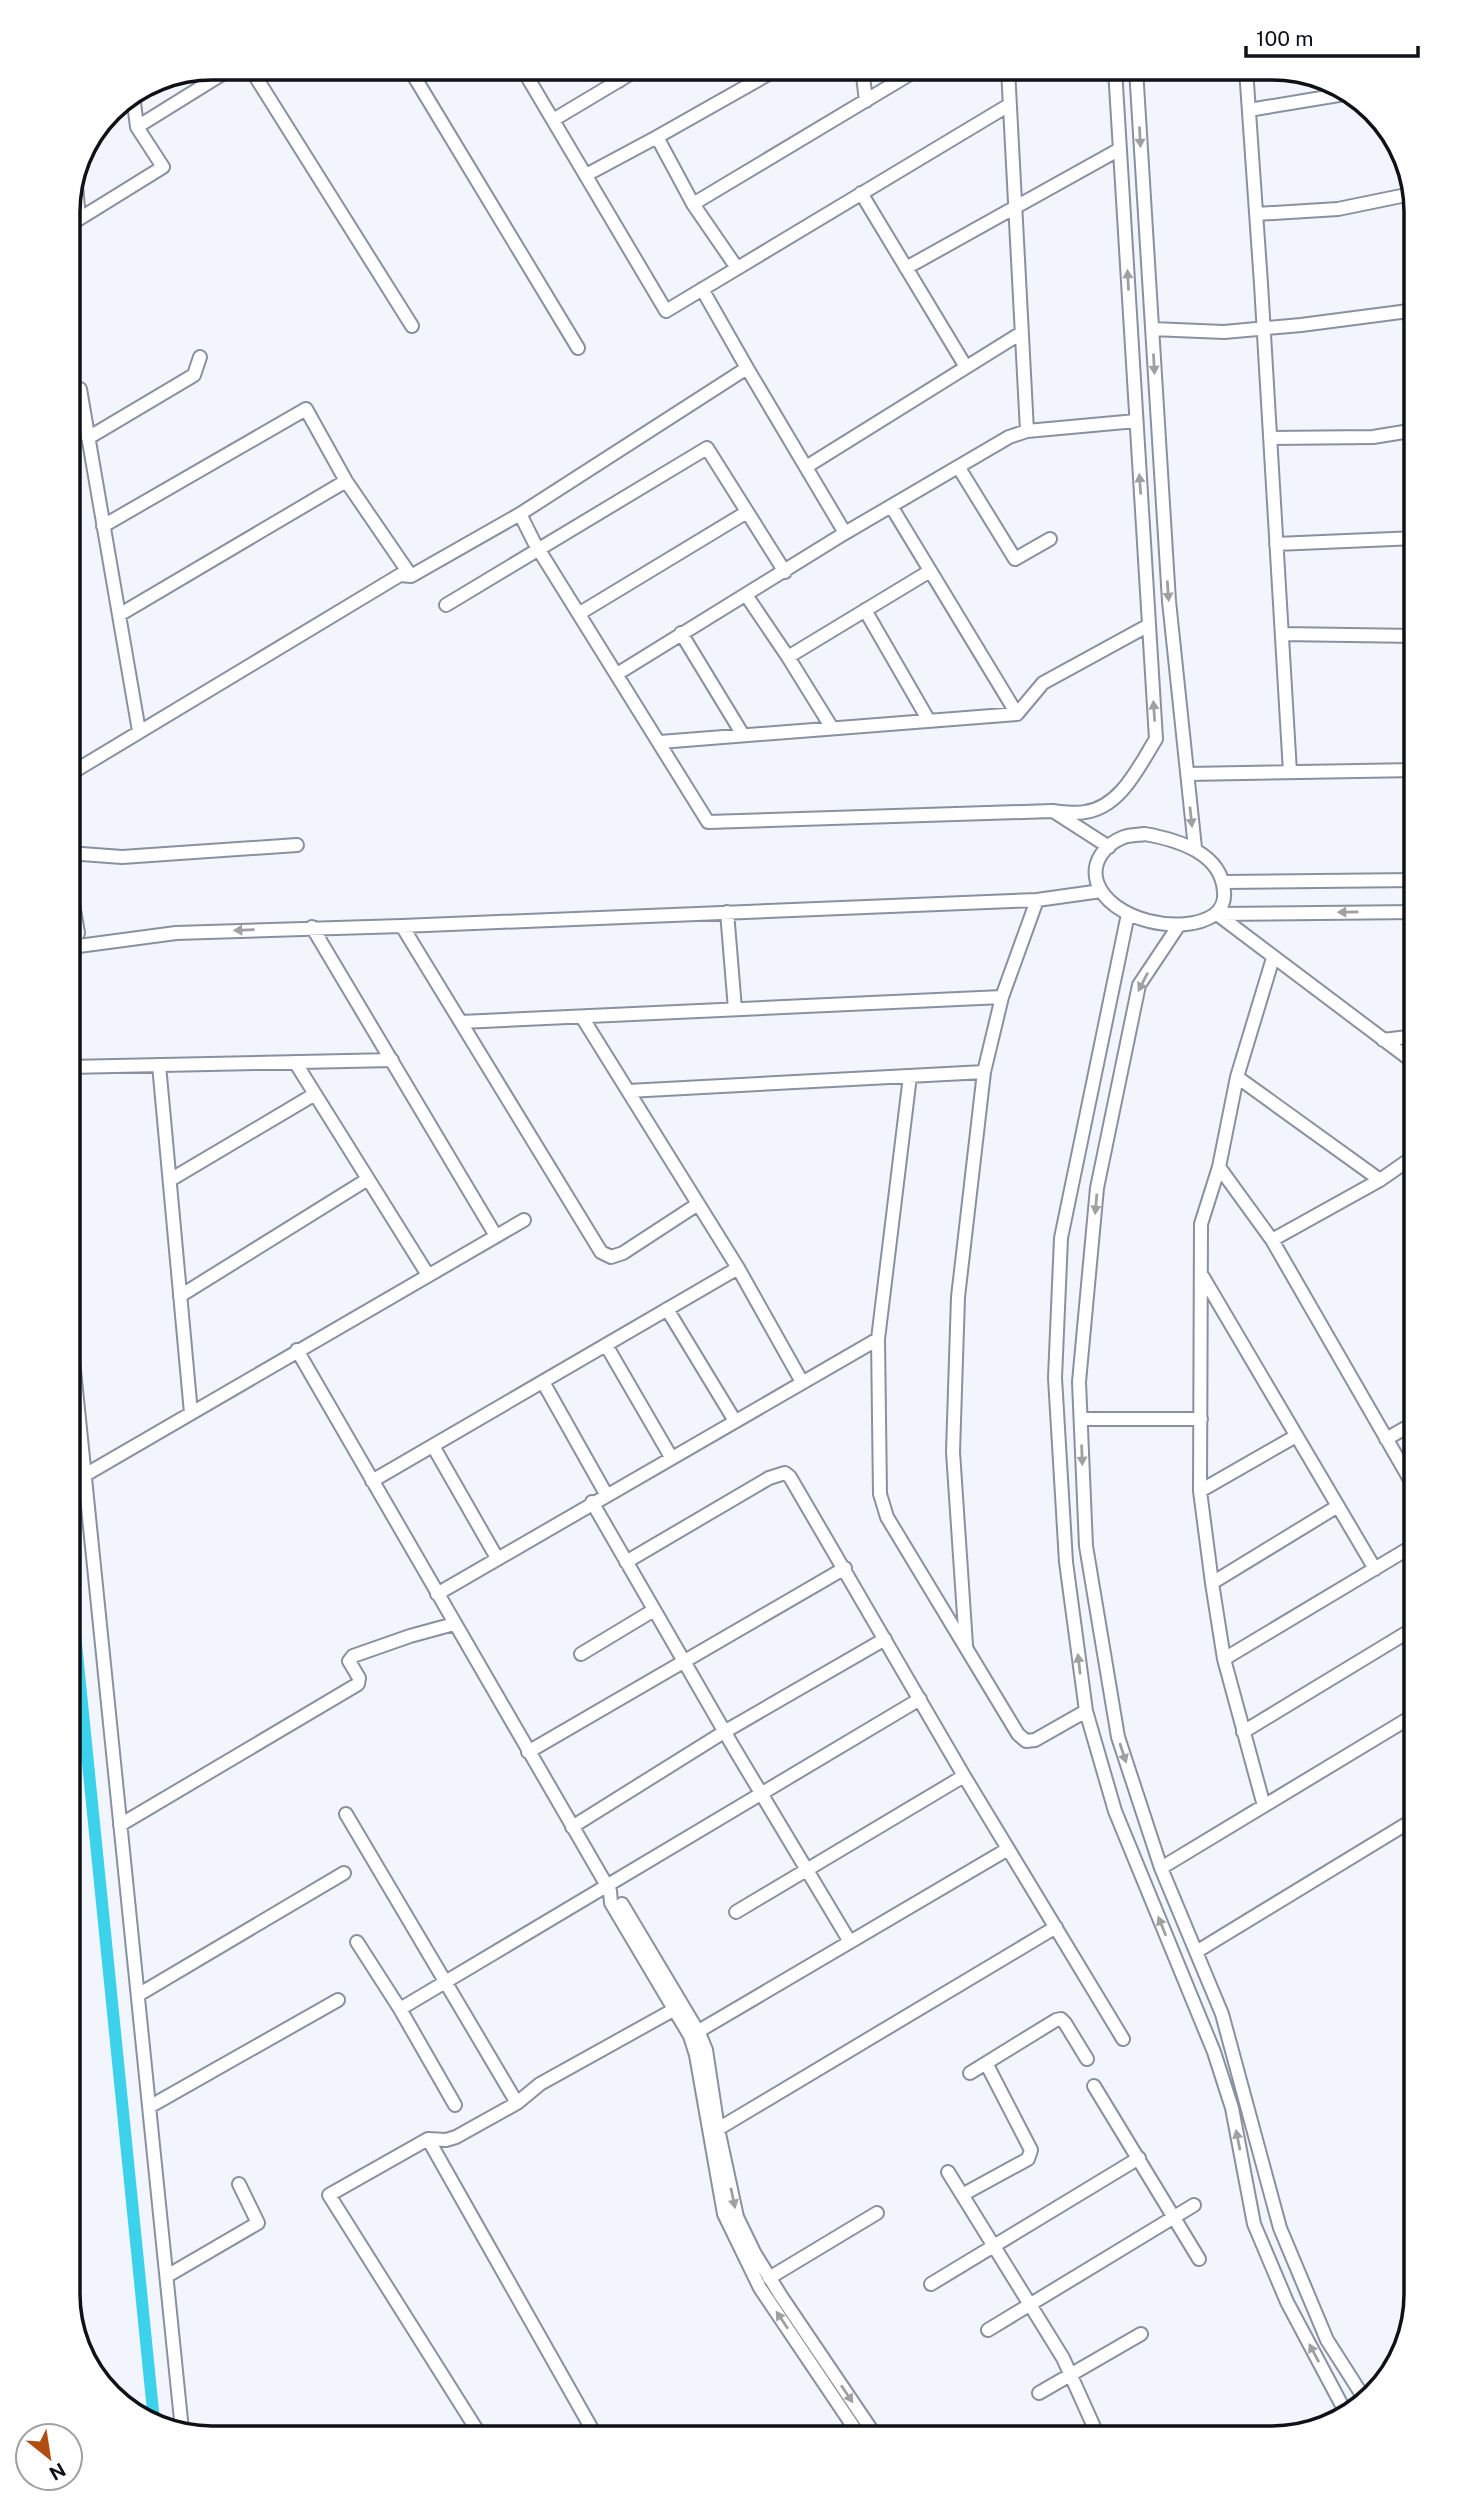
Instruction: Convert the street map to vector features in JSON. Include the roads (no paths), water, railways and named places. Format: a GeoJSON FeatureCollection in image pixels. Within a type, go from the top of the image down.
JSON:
{"type":"FeatureCollection","features":[{"type":"Feature","properties":{"kind":"street"},"geometry":{"type":"LineString","coordinates":[[137,127],[211,81]]}},
{"type":"Feature","properties":{"kind":"street"},"geometry":{"type":"LineString","coordinates":[[258,81],[412,326]]}},
{"type":"Feature","properties":{"kind":"street"},"geometry":{"type":"LineString","coordinates":[[417,81],[578,348]]}},
{"type":"Feature","properties":{"kind":"street"},"geometry":{"type":"LineString","coordinates":[[530,81],[666,311],[1009,105]]}},
{"type":"Feature","properties":{"kind":"street"},"geometry":{"type":"LineString","coordinates":[[553,120],[619,81]]}},
{"type":"Feature","properties":{"kind":"street"},"geometry":{"type":"LineString","coordinates":[[586,175],[756,81]]}},
{"type":"Feature","properties":{"kind":"street"},"geometry":{"type":"LineString","coordinates":[[864,81],[866,101]]}},
{"type":"Feature","properties":{"kind":"street"},"geometry":{"type":"LineString","coordinates":[[693,204],[899,81]]}},
{"type":"Feature","properties":{"kind":"street"},"geometry":{"type":"LineString","coordinates":[[1008,81],[1027,431]]}},
{"type":"Feature","properties":{"kind":"street"},"geometry":{"type":"LineString","coordinates":[[520,514],[708,822],[1087,812],[1106,803],[1127,787],[1156,739],[1116,81]]}},
{"type":"Feature","properties":{"kind":"street"},"geometry":{"type":"LineString","coordinates":[[1137,81],[1169,601],[1195,848]]}},
{"type":"Feature","properties":{"kind":"street"},"geometry":{"type":"LineString","coordinates":[[1247,81],[1290,772]]}},
{"type":"Feature","properties":{"kind":"street"},"geometry":{"type":"LineString","coordinates":[[1249,110],[1333,96]]}},
{"type":"Feature","properties":{"kind":"street"},"geometry":{"type":"LineString","coordinates":[[81,218],[163,167],[137,127],[134,107]]}},
{"type":"Feature","properties":{"kind":"street"},"geometry":{"type":"LineString","coordinates":[[657,138],[693,204],[737,268]]}},
{"type":"Feature","properties":{"kind":"street"},"geometry":{"type":"LineString","coordinates":[[906,268],[1120,149]]}},
{"type":"Feature","properties":{"kind":"street"},"geometry":{"type":"LineString","coordinates":[[861,194],[966,367]]}},
{"type":"Feature","properties":{"kind":"street"},"geometry":{"type":"LineString","coordinates":[[1256,214],[1338,209],[1402,196]]}},
{"type":"Feature","properties":{"kind":"street"},"geometry":{"type":"LineString","coordinates":[[702,289],[845,533]]}},
{"type":"Feature","properties":{"kind":"street"},"geometry":{"type":"LineString","coordinates":[[1152,329],[1224,332],[1404,312]]}},
{"type":"Feature","properties":{"kind":"street"},"geometry":{"type":"LineString","coordinates":[[806,467],[1021,333]]}},
{"type":"Feature","properties":{"kind":"street"},"geometry":{"type":"LineString","coordinates":[[88,438],[194,375],[200,357]]}},
{"type":"Feature","properties":{"kind":"street"},"geometry":{"type":"LineString","coordinates":[[81,767],[400,575],[411,576],[520,514],[747,368]]}},
{"type":"Feature","properties":{"kind":"street"},"geometry":{"type":"LineString","coordinates":[[81,394],[139,731]]}},
{"type":"Feature","properties":{"kind":"street"},"geometry":{"type":"LineString","coordinates":[[103,526],[306,409],[346,481],[411,576]]}},
{"type":"Feature","properties":{"kind":"street"},"geometry":{"type":"LineString","coordinates":[[617,674],[845,533],[1009,437],[1027,431],[1136,421]]}},
{"type":"Feature","properties":{"kind":"street"},"geometry":{"type":"LineString","coordinates":[[1270,438],[1373,437],[1404,432]]}},
{"type":"Feature","properties":{"kind":"street"},"geometry":{"type":"LineString","coordinates":[[446,605],[707,448],[785,572]]}},
{"type":"Feature","properties":{"kind":"street"},"geometry":{"type":"LineString","coordinates":[[959,468],[1015,559],[1050,539]]}},
{"type":"Feature","properties":{"kind":"street"},"geometry":{"type":"LineString","coordinates":[[119,615],[346,481]]}},
{"type":"Feature","properties":{"kind":"street"},"geometry":{"type":"LineString","coordinates":[[891,506],[1017,714]]}},
{"type":"Feature","properties":{"kind":"street"},"geometry":{"type":"LineString","coordinates":[[580,613],[747,512]]}},
{"type":"Feature","properties":{"kind":"street"},"geometry":{"type":"LineString","coordinates":[[1276,544],[1404,539]]}},
{"type":"Feature","properties":{"kind":"street"},"geometry":{"type":"LineString","coordinates":[[788,657],[930,571]]}},
{"type":"Feature","properties":{"kind":"street"},"geometry":{"type":"LineString","coordinates":[[746,595],[832,728]]}},
{"type":"Feature","properties":{"kind":"street"},"geometry":{"type":"LineString","coordinates":[[865,610],[929,721]]}},
{"type":"Feature","properties":{"kind":"street"},"geometry":{"type":"LineString","coordinates":[[660,741],[1017,714],[1042,683],[1149,625]]}},
{"type":"Feature","properties":{"kind":"street"},"geometry":{"type":"LineString","coordinates":[[681,634],[743,735]]}},
{"type":"Feature","properties":{"kind":"street"},"geometry":{"type":"LineString","coordinates":[[1282,634],[1404,636]]}},
{"type":"Feature","properties":{"kind":"street"},"geometry":{"type":"LineString","coordinates":[[1187,774],[1404,769]]}},
{"type":"Feature","properties":{"kind":"street"},"geometry":{"type":"LineString","coordinates":[[1052,811],[1109,847]]}},
{"type":"Feature","properties":{"kind":"street"},"geometry":{"type":"LineString","coordinates":[[1217,914],[1225,900],[1224,882],[1213,864],[1195,848],[1170,838],[1145,834],[1123,837],[1102,852],[1095,870],[1101,891],[1128,914],[1148,920],[1179,925],[1199,923],[1217,914],[1404,912]]}},
{"type":"Feature","properties":{"kind":"street"},"geometry":{"type":"LineString","coordinates":[[81,854],[122,857],[297,845]]}},
{"type":"Feature","properties":{"kind":"street"},"geometry":{"type":"LineString","coordinates":[[1224,882],[1404,880]]}},
{"type":"Feature","properties":{"kind":"street"},"geometry":{"type":"LineString","coordinates":[[81,947],[176,933],[1037,900],[1101,891]]}},
{"type":"Feature","properties":{"kind":"street"},"geometry":{"type":"LineString","coordinates":[[966,1648],[953,1452],[958,1310],[984,1072],[1002,997],[1037,900]]}},
{"type":"Feature","properties":{"kind":"street"},"geometry":{"type":"LineString","coordinates":[[727,912],[735,1009]]}},
{"type":"Feature","properties":{"kind":"street"},"geometry":{"type":"LineString","coordinates":[[1128,914],[1061,1238],[1055,1378],[1066,1562],[1086,1711],[1115,1811],[1214,2052],[1232,2108],[1254,2224],[1287,2302],[1342,2405]]}},
{"type":"Feature","properties":{"kind":"street"},"geometry":{"type":"LineString","coordinates":[[1217,914],[1404,1055]]}},
{"type":"Feature","properties":{"kind":"street"},"geometry":{"type":"LineString","coordinates":[[1179,925],[1139,985],[1097,1188],[1079,1382],[1086,1546],[1118,1737],[1161,1868],[1222,2014],[1280,2228],[1327,2340],[1359,2392]]}},
{"type":"Feature","properties":{"kind":"street"},"geometry":{"type":"LineString","coordinates":[[401,926],[601,1252],[611,1257],[623,1253],[698,1204]]}},
{"type":"Feature","properties":{"kind":"street"},"geometry":{"type":"LineString","coordinates":[[312,928],[496,1236]]}},
{"type":"Feature","properties":{"kind":"street"},"geometry":{"type":"LineString","coordinates":[[1264,1805],[1224,1659],[1200,1491],[1201,1224],[1219,1167],[1237,1077],[1273,958]]}},
{"type":"Feature","properties":{"kind":"street"},"geometry":{"type":"LineString","coordinates":[[461,1022],[1002,997]]}},
{"type":"Feature","properties":{"kind":"street"},"geometry":{"type":"LineString","coordinates":[[582,1017],[738,1268],[802,1382]]}},
{"type":"Feature","properties":{"kind":"street"},"geometry":{"type":"LineString","coordinates":[[1383,1040],[1404,1037]]}},
{"type":"Feature","properties":{"kind":"street"},"geometry":{"type":"LineString","coordinates":[[81,1067],[392,1060]]}},
{"type":"Feature","properties":{"kind":"street"},"geometry":{"type":"LineString","coordinates":[[295,1062],[428,1275]]}},
{"type":"Feature","properties":{"kind":"street"},"geometry":{"type":"LineString","coordinates":[[159,1065],[191,1413]]}},
{"type":"Feature","properties":{"kind":"street"},"geometry":{"type":"LineString","coordinates":[[628,1091],[984,1072]]}},
{"type":"Feature","properties":{"kind":"street"},"geometry":{"type":"LineString","coordinates":[[910,1076],[878,1339],[880,1494],[887,1517],[1018,1734],[1026,1741],[1035,1740],[1086,1711]]}},
{"type":"Feature","properties":{"kind":"street"},"geometry":{"type":"LineString","coordinates":[[1237,1077],[1380,1180]]}},
{"type":"Feature","properties":{"kind":"street"},"geometry":{"type":"LineString","coordinates":[[170,1180],[315,1094]]}},
{"type":"Feature","properties":{"kind":"street"},"geometry":{"type":"LineString","coordinates":[[1272,1240],[1380,1180],[1404,1163]]}},
{"type":"Feature","properties":{"kind":"street"},"geometry":{"type":"LineString","coordinates":[[1219,1167],[1272,1240],[1404,1469]]}},
{"type":"Feature","properties":{"kind":"street"},"geometry":{"type":"LineString","coordinates":[[180,1296],[368,1179]]}},
{"type":"Feature","properties":{"kind":"street"},"geometry":{"type":"LineString","coordinates":[[85,1475],[524,1220]]}},
{"type":"Feature","properties":{"kind":"street"},"geometry":{"type":"LineString","coordinates":[[372,1481],[738,1268]]}},
{"type":"Feature","properties":{"kind":"street"},"geometry":{"type":"LineString","coordinates":[[1201,1274],[1375,1569]]}},
{"type":"Feature","properties":{"kind":"street"},"geometry":{"type":"LineString","coordinates":[[667,1309],[735,1421]]}},
{"type":"Feature","properties":{"kind":"street"},"geometry":{"type":"LineString","coordinates":[[437,1594],[878,1339]]}},
{"type":"Feature","properties":{"kind":"street"},"geometry":{"type":"LineString","coordinates":[[606,1345],[671,1457]]}},
{"type":"Feature","properties":{"kind":"street"},"geometry":{"type":"LineString","coordinates":[[297,1350],[608,1889],[611,1903],[675,2009],[706,2050],[737,2217],[769,2278],[869,2426]]}},
{"type":"Feature","properties":{"kind":"street"},"geometry":{"type":"LineString","coordinates":[[543,1382],[606,1494]]}},
{"type":"Feature","properties":{"kind":"street"},"geometry":{"type":"LineString","coordinates":[[1081,1419],[1201,1419]]}},
{"type":"Feature","properties":{"kind":"street"},"geometry":{"type":"LineString","coordinates":[[1386,1438],[1404,1428]]}},
{"type":"Feature","properties":{"kind":"street"},"geometry":{"type":"LineString","coordinates":[[80,1431],[182,2422]]}},
{"type":"Feature","properties":{"kind":"street"},"geometry":{"type":"LineString","coordinates":[[1200,1491],[1296,1436]]}},
{"type":"Feature","properties":{"kind":"street"},"geometry":{"type":"LineString","coordinates":[[433,1446],[497,1558]]}},
{"type":"Feature","properties":{"kind":"street"},"geometry":{"type":"LineString","coordinates":[[626,1562],[769,1478],[785,1473],[845,1568],[964,1776],[1123,2039]]}},
{"type":"Feature","properties":{"kind":"street"},"geometry":{"type":"LineString","coordinates":[[592,1503],[724,1732],[850,1942]]}},
{"type":"Feature","properties":{"kind":"street"},"geometry":{"type":"LineString","coordinates":[[1212,1583],[1338,1506]]}},
{"type":"Feature","properties":{"kind":"street"},"geometry":{"type":"LineString","coordinates":[[1224,1659],[1404,1551]]}},
{"type":"Feature","properties":{"kind":"street"},"geometry":{"type":"LineString","coordinates":[[528,1752],[845,1568]]}},
{"type":"Feature","properties":{"kind":"street"},"geometry":{"type":"LineString","coordinates":[[581,1654],[654,1610]]}},
{"type":"Feature","properties":{"kind":"street"},"geometry":{"type":"LineString","coordinates":[[120,1825],[358,1684],[359,1678],[349,1661],[353,1656],[454,1624]]}},
{"type":"Feature","properties":{"kind":"street"},"geometry":{"type":"LineString","coordinates":[[1243,1732],[1404,1635]]}},
{"type":"Feature","properties":{"kind":"street"},"geometry":{"type":"LineString","coordinates":[[572,1827],[724,1732],[885,1639]]}},
{"type":"Feature","properties":{"kind":"street"},"geometry":{"type":"LineString","coordinates":[[400,2009],[608,1889],[920,1699]]}},
{"type":"Feature","properties":{"kind":"street"},"geometry":{"type":"LineString","coordinates":[[1161,1868],[1404,1721]]}},
{"type":"Feature","properties":{"kind":"street"},"geometry":{"type":"LineString","coordinates":[[736,1912],[964,1776]]}},
{"type":"Feature","properties":{"kind":"street"},"geometry":{"type":"LineString","coordinates":[[346,1814],[517,2103]]}},
{"type":"Feature","properties":{"kind":"street"},"geometry":{"type":"LineString","coordinates":[[1196,1952],[1404,1825]]}},
{"type":"Feature","properties":{"kind":"street"},"geometry":{"type":"LineString","coordinates":[[695,2035],[1008,1849]]}},
{"type":"Feature","properties":{"kind":"street"},"geometry":{"type":"LineString","coordinates":[[138,1995],[344,1873]]}},
{"type":"Feature","properties":{"kind":"street"},"geometry":{"type":"LineString","coordinates":[[608,1889],[617,1897],[695,2035],[696,2055],[724,2214],[760,2288],[853,2426]]}},
{"type":"Feature","properties":{"kind":"street"},"geometry":{"type":"LineString","coordinates":[[719,2129],[1056,1927]]}},
{"type":"Feature","properties":{"kind":"street"},"geometry":{"type":"LineString","coordinates":[[357,1942],[400,2009],[454,2105]]}},
{"type":"Feature","properties":{"kind":"street"},"geometry":{"type":"LineString","coordinates":[[149,2107],[338,2000]]}},
{"type":"Feature","properties":{"kind":"street"},"geometry":{"type":"LineString","coordinates":[[474,2425],[329,2195],[428,2139],[446,2140],[456,2137],[517,2103],[540,2084],[675,2009]]}},
{"type":"Feature","properties":{"kind":"street"},"geometry":{"type":"LineString","coordinates":[[970,2073],[1060,2019],[1087,2059]]}},
{"type":"Feature","properties":{"kind":"street"},"geometry":{"type":"LineString","coordinates":[[962,2195],[1031,2155],[1031,2150],[986,2063]]}},
{"type":"Feature","properties":{"kind":"street"},"geometry":{"type":"LineString","coordinates":[[1094,2086],[1199,2259]]}},
{"type":"Feature","properties":{"kind":"street"},"geometry":{"type":"LineString","coordinates":[[428,2139],[590,2425]]}},
{"type":"Feature","properties":{"kind":"street"},"geometry":{"type":"LineString","coordinates":[[930,2284],[1139,2158]]}},
{"type":"Feature","properties":{"kind":"street"},"geometry":{"type":"LineString","coordinates":[[948,2172],[1063,2358],[1094,2426]]}},
{"type":"Feature","properties":{"kind":"street"},"geometry":{"type":"LineString","coordinates":[[167,2276],[258,2222],[239,2183]]}},
{"type":"Feature","properties":{"kind":"street"},"geometry":{"type":"LineString","coordinates":[[988,2330],[1194,2205]]}},
{"type":"Feature","properties":{"kind":"street"},"geometry":{"type":"LineString","coordinates":[[769,2278],[877,2213]]}},
{"type":"Feature","properties":{"kind":"street"},"geometry":{"type":"LineString","coordinates":[[1039,2393],[1141,2334]]}},
{"type":"Feature","properties":{"kind":"waterway"},"geometry":{"type":"LineString","coordinates":[[80,1686],[153,2411]]}}]}
